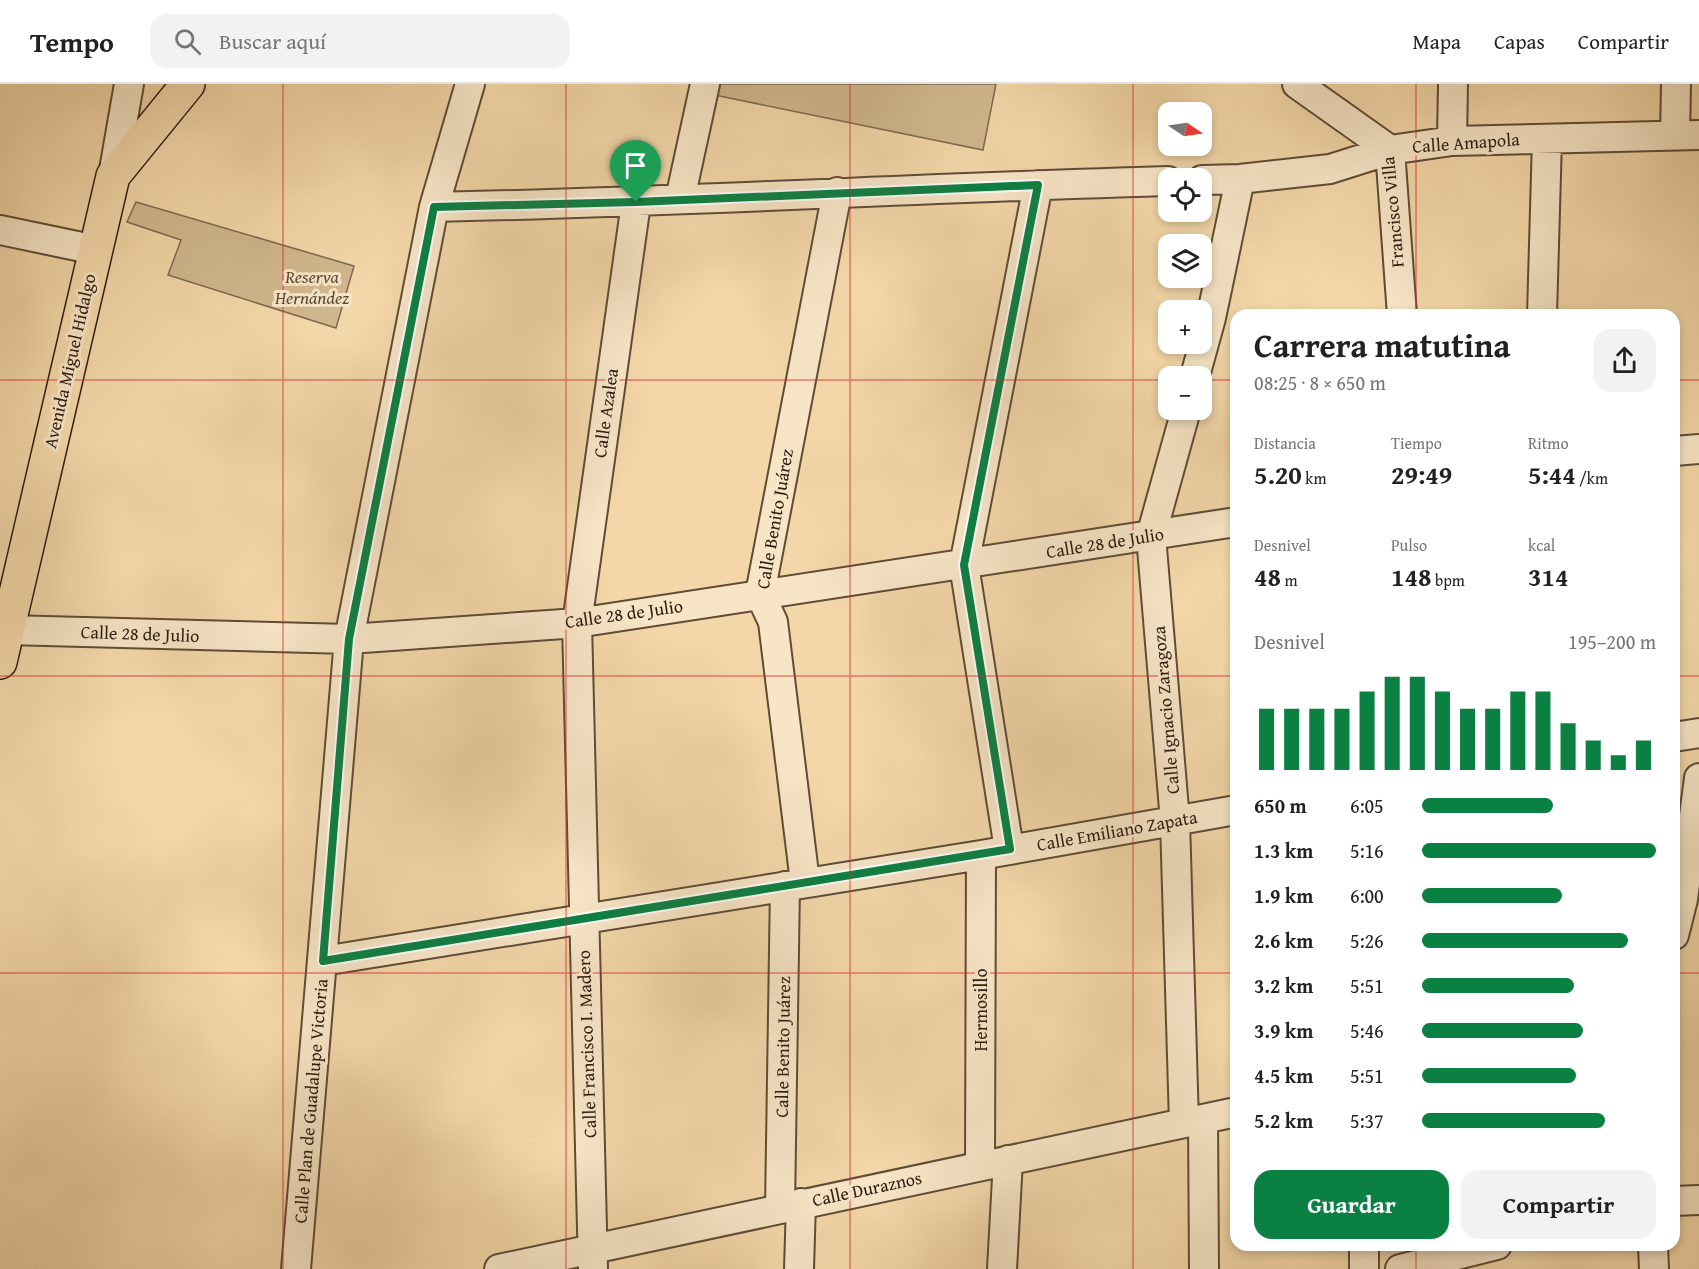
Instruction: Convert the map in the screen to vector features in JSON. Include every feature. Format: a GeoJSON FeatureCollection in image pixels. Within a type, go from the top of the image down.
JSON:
{"type":"FeatureCollection","features":[{"type":"Feature","properties":{"kind":"main road","name":"Avenida Miguel Hidalgo"},"geometry":{"type":"LineString","coordinates":[[0,662],[113,176],[188,84]]}},
{"type":"Feature","properties":{"kind":"street"},"geometry":{"type":"LineString","coordinates":[[113,176],[129,84]]}},
{"type":"Feature","properties":{"kind":"street","name":"Calle Plan de Guadalupe Victoria"},"geometry":{"type":"LineString","coordinates":[[296,1269],[349,639],[434,207],[470,84]]}},
{"type":"Feature","properties":{"kind":"street"},"geometry":{"type":"LineString","coordinates":[[680,199],[705,84]]}},
{"type":"Feature","properties":{"kind":"street","name":"Francisco Villa"},"geometry":{"type":"LineString","coordinates":[[1297,84],[1390,150],[1402,309]]}},
{"type":"Feature","properties":{"kind":"street"},"geometry":{"type":"LineString","coordinates":[[1452,141],[1453,84]]}},
{"type":"Feature","properties":{"kind":"street"},"geometry":{"type":"LineString","coordinates":[[1676,84],[1687,135]]}},
{"type":"Feature","properties":{"kind":"street","name":"Calle Amapola"},"geometry":{"type":"LineString","coordinates":[[1212,180],[1240,179],[1330,169],[1390,150],[1452,141],[1687,135]]}},
{"type":"Feature","properties":{"kind":"street"},"geometry":{"type":"LineString","coordinates":[[1542,309],[1547,138]]}},
{"type":"Feature","properties":{"kind":"street"},"geometry":{"type":"LineString","coordinates":[[1198,366],[1211,318],[1240,179]]}},
{"type":"Feature","properties":{"kind":"street"},"geometry":{"type":"LineString","coordinates":[[434,207],[636,202],[837,192],[1158,181]]}},
{"type":"Feature","properties":{"kind":"street"},"geometry":{"type":"LineString","coordinates":[[1010,849],[964,565],[1038,185]]}},
{"type":"Feature","properties":{"kind":"street","name":"Calle Benito Juárez"},"geometry":{"type":"LineString","coordinates":[[799,1269],[791,1205],[795,884],[773,622],[760,594],[837,192]]}},
{"type":"Feature","properties":{"kind":"street","name":"Calle Azalea"},"geometry":{"type":"LineString","coordinates":[[577,623],[636,202]]}},
{"type":"Feature","properties":{"kind":"street"},"geometry":{"type":"LineString","coordinates":[[0,230],[96,250]]}},
{"type":"Feature","properties":{"kind":"street","name":"Calle Ignacio Zaragoza"},"geometry":{"type":"LineString","coordinates":[[1183,420],[1151,536],[1175,821],[1204,1269]]}},
{"type":"Feature","properties":{"kind":"street"},"geometry":{"type":"LineString","coordinates":[[1680,451],[1699,449]]}},
{"type":"Feature","properties":{"kind":"street","name":"Calle 28 de Julio"},"geometry":{"type":"LineString","coordinates":[[7,630],[349,639],[577,623],[1230,523]]}},
{"type":"Feature","properties":{"kind":"street","name":"Calle Francisco I. Madero"},"geometry":{"type":"LineString","coordinates":[[577,623],[593,1259]]}},
{"type":"Feature","properties":{"kind":"street"},"geometry":{"type":"LineString","coordinates":[[1680,736],[1699,733]]}},
{"type":"Feature","properties":{"kind":"street"},"geometry":{"type":"LineString","coordinates":[[1680,922],[1691,899],[1699,778]]}},
{"type":"Feature","properties":{"kind":"street","name":"Calle Emiliano Zapata"},"geometry":{"type":"LineString","coordinates":[[323,961],[981,855],[1230,811]]}},
{"type":"Feature","properties":{"kind":"street","name":"Hermosillo"},"geometry":{"type":"LineString","coordinates":[[980,1165],[981,855]]}},
{"type":"Feature","properties":{"kind":"street","name":"Calle Duraznos"},"geometry":{"type":"LineString","coordinates":[[499,1269],[593,1259],[791,1205],[1230,1113]]}},
{"type":"Feature","properties":{"kind":"street"},"geometry":{"type":"LineString","coordinates":[[1002,1269],[1008,1160]]}},
{"type":"Feature","properties":{"kind":"street"},"geometry":{"type":"LineString","coordinates":[[1680,1201],[1699,1200]]}},
{"type":"Feature","properties":{"kind":"street"},"geometry":{"type":"LineString","coordinates":[[1364,1251],[1364,1269]]}},
{"type":"Feature","properties":{"kind":"street"},"geometry":{"type":"LineString","coordinates":[[1400,1269],[1473,1251]]}},
{"type":"Feature","properties":{"kind":"street"},"geometry":{"type":"LineString","coordinates":[[1653,1251],[1654,1269]]}},
{"type":"Feature","properties":{"kind":"green space"},"geometry":{"type":"Polygon","coordinates":[[[696,84],[996,84],[983,150],[695,91],[696,84]]]}},
{"type":"Feature","properties":{"kind":"green space","name":"Reserva Hernández"},"geometry":{"type":"Polygon","coordinates":[[[136,202],[354,266],[336,328],[168,275],[181,240],[127,222],[136,202]]]}},
{"type":"Feature","properties":{"kind":"route"},"geometry":{"type":"LineString","coordinates":[[1038,185],[964,565],[1010,849],[323,961],[349,639],[434,207],[636,202],[1038,185]]}}]}
